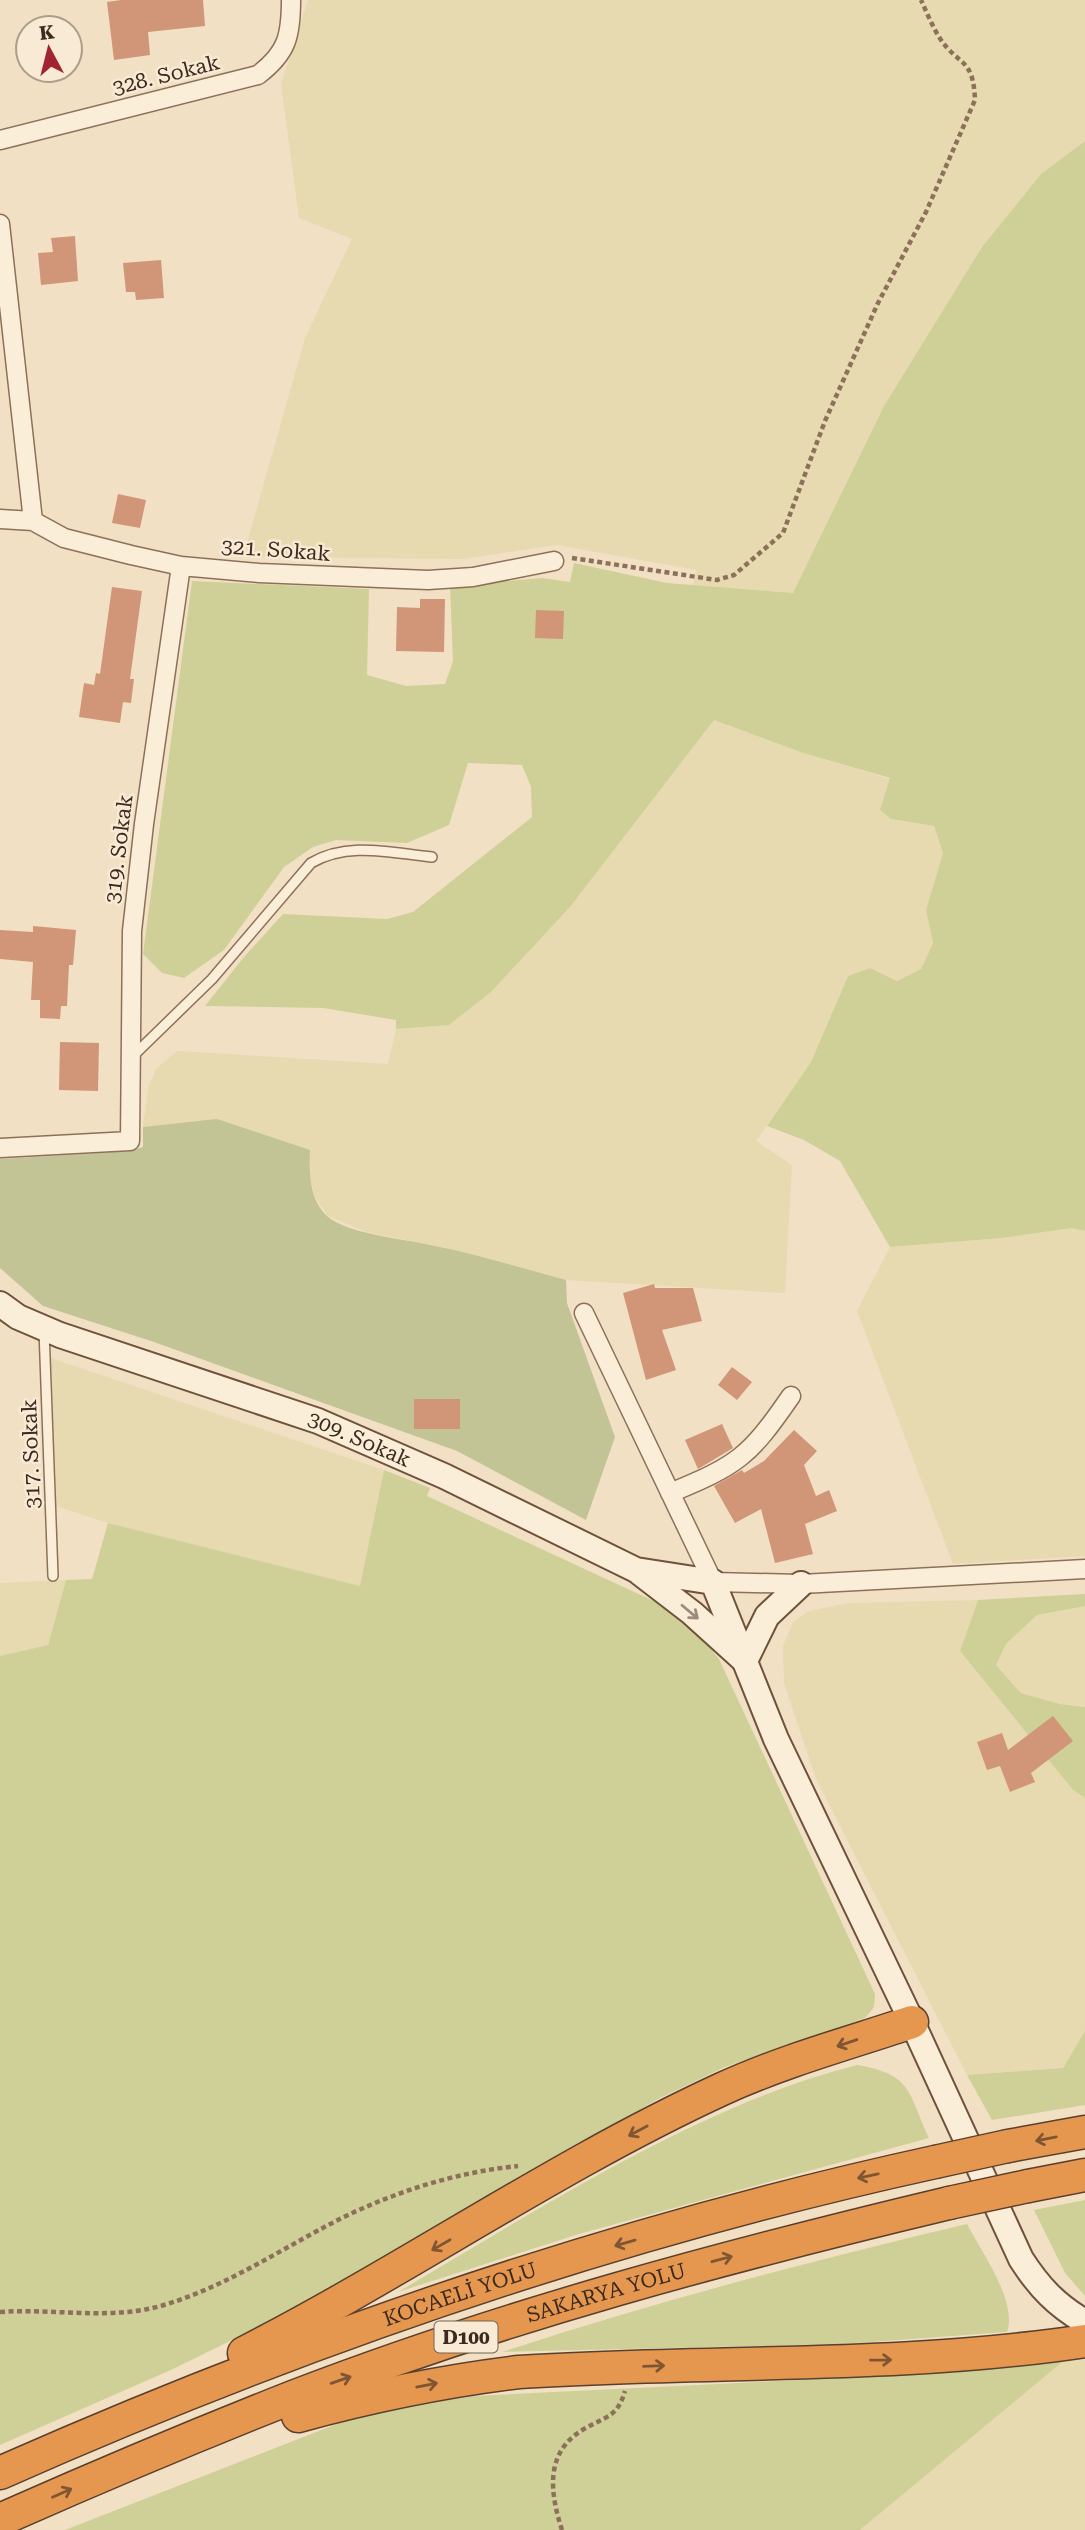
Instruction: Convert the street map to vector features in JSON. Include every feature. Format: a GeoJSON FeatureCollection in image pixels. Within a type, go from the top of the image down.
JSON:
{"type":"FeatureCollection","features":[{"type":"Feature","properties":{"kind":"highway"},"geometry":{"type":"LineString","coordinates":[[67,2443],[322,2313],[567,2171],[725,2088],[912,2022]]}},
{"type":"Feature","properties":{"kind":"highway","name":"KOCAELİ YOLU"},"geometry":{"type":"LineString","coordinates":[[0,2473],[67,2443],[303,2349],[462,2293],[843,2182],[1085,2132]]}},
{"type":"Feature","properties":{"kind":"highway","name":"SAKARYA YOLU"},"geometry":{"type":"LineString","coordinates":[[0,2520],[102,2475],[295,2397],[450,2342],[715,2261],[949,2203],[1085,2175]]}},
{"type":"Feature","properties":{"kind":"highway"},"geometry":{"type":"LineString","coordinates":[[102,2475],[367,2397],[454,2380],[519,2372],[632,2366],[925,2359],[1008,2352],[1085,2341]]}},
{"type":"Feature","properties":{"kind":"street","name":"328. Sokak"},"geometry":{"type":"LineString","coordinates":[[0,140],[258,75],[278,60],[286,44],[291,0]]}},
{"type":"Feature","properties":{"kind":"street"},"geometry":{"type":"LineString","coordinates":[[0,224],[33,521]]}},
{"type":"Feature","properties":{"kind":"street","name":"321. Sokak"},"geometry":{"type":"LineString","coordinates":[[0,519],[33,521],[64,538],[181,566],[259,573],[428,580],[483,576],[554,561]]}},
{"type":"Feature","properties":{"kind":"street","name":"319. Sokak"},"geometry":{"type":"LineString","coordinates":[[0,1148],[130,1141],[132,931],[144,824],[181,566]]}},
{"type":"Feature","properties":{"kind":"street","name":"309. Sokak"},"geometry":{"type":"LineString","coordinates":[[3,1308],[44,1329],[318,1421],[444,1476],[636,1570],[713,1582]]}},
{"type":"Feature","properties":{"kind":"street"},"geometry":{"type":"LineString","coordinates":[[584,1314],[713,1582],[776,1739],[912,2022],[1021,2259],[1037,2285],[1055,2304],[1085,2322]]}},
{"type":"Feature","properties":{"kind":"street"},"geometry":{"type":"LineString","coordinates":[[670,1493],[716,1474],[740,1460],[758,1443],[791,1396]]}},
{"type":"Feature","properties":{"kind":"street"},"geometry":{"type":"LineString","coordinates":[[713,1582],[800,1584],[1085,1569]]}},
{"type":"Feature","properties":{"kind":"street"},"geometry":{"type":"LineString","coordinates":[[636,1570],[692,1613],[745,1661]]}},
{"type":"Feature","properties":{"kind":"street"},"geometry":{"type":"LineString","coordinates":[[745,1661],[767,1616],[800,1584]]}},
{"type":"Feature","properties":{"kind":"lane"},"geometry":{"type":"LineString","coordinates":[[129,1060],[212,979],[311,863],[329,852],[349,849],[432,857]]}},
{"type":"Feature","properties":{"kind":"lane","name":"317. Sokak"},"geometry":{"type":"LineString","coordinates":[[44,1329],[53,1576]]}},
{"type":"Feature","properties":{"kind":"path"},"geometry":{"type":"LineString","coordinates":[[554,561],[576,557],[717,580],[734,575],[783,533],[831,409],[878,303],[926,212],[975,100],[974,81],[964,60],[943,43],[921,0]]}},
{"type":"Feature","properties":{"kind":"path"},"geometry":{"type":"LineString","coordinates":[[0,2312],[130,2314],[166,2304],[233,2277],[349,2215],[435,2181],[478,2171],[518,2166],[567,2171]]}},
{"type":"Feature","properties":{"kind":"path"},"geometry":{"type":"LineString","coordinates":[[562,2530],[551,2497],[553,2469],[564,2446],[581,2430],[609,2417],[621,2406],[632,2366]]}},
{"type":"Feature","properties":{"kind":"shaded area"},"geometry":{"type":"Polygon","coordinates":[[[308,0],[1085,0],[1085,141],[1041,174],[982,247],[884,406],[794,593],[693,586],[696,570],[557,545],[463,559],[243,557],[305,338],[352,239],[299,218],[281,84],[308,0]]]}},
{"type":"Feature","properties":{"kind":"shaded area"},"geometry":{"type":"Polygon","coordinates":[[[714,720],[803,753],[890,779],[891,819],[934,826],[943,853],[926,910],[933,943],[921,969],[897,981],[870,968],[848,976],[811,1062],[756,1141],[792,1165],[785,1293],[566,1280],[436,1246],[366,1232],[328,1216],[315,1197],[309,1175],[143,1127],[148,1088],[156,1069],[177,1051],[388,1064],[396,1029],[449,1025],[491,992],[570,907],[714,720]]]}},
{"type":"Feature","properties":{"kind":"shaded area"},"geometry":{"type":"Polygon","coordinates":[[[1072,1228],[1085,1231],[1085,1556],[953,1564],[857,1311],[890,1247],[1002,1238],[1072,1228]]]}},
{"type":"Feature","properties":{"kind":"shaded area"},"geometry":{"type":"Polygon","coordinates":[[[45,1356],[384,1470],[360,1586],[108,1523],[50,1504],[45,1356]]]}},
{"type":"Feature","properties":{"kind":"shaded area"},"geometry":{"type":"Polygon","coordinates":[[[66,1580],[48,1645],[0,1656],[0,1583],[66,1580]]]}},
{"type":"Feature","properties":{"kind":"shaded area"},"geometry":{"type":"Polygon","coordinates":[[[978,1600],[960,1651],[1073,1790],[1085,1798],[1085,2031],[1063,2068],[967,2075],[816,1779],[784,1683],[783,1646],[793,1622],[809,1611],[848,1603],[978,1600]]]}},
{"type":"Feature","properties":{"kind":"shaded area"},"geometry":{"type":"Polygon","coordinates":[[[1085,1606],[1085,1707],[1060,1704],[1021,1693],[996,1665],[1006,1644],[1037,1615],[1085,1606]]]}},
{"type":"Feature","properties":{"kind":"shaded area"},"geometry":{"type":"Polygon","coordinates":[[[1067,2358],[1085,2358],[1085,2530],[860,2530],[1067,2358]]]}},
{"type":"Feature","properties":{"kind":"green space"},"geometry":{"type":"Polygon","coordinates":[[[1085,141],[1085,1231],[1072,1228],[1002,1238],[890,1247],[840,1161],[804,1140],[767,1126],[811,1062],[848,976],[870,968],[897,981],[921,969],[933,943],[926,910],[943,853],[934,826],[891,819],[880,810],[890,778],[803,753],[714,720],[570,907],[491,992],[449,1025],[396,1029],[396,1020],[323,1008],[205,1006],[283,914],[387,919],[413,912],[532,817],[531,787],[522,765],[468,763],[449,825],[407,843],[336,840],[313,847],[284,867],[224,950],[184,978],[162,973],[143,954],[192,581],[369,589],[367,675],[406,686],[445,684],[453,661],[450,586],[542,578],[570,582],[574,563],[667,583],[793,593],[884,406],[982,247],[1041,174],[1085,141]]]}},
{"type":"Feature","properties":{"kind":"green space"},"geometry":{"type":"Polygon","coordinates":[[[217,1119],[310,1150],[310,1176],[317,1202],[327,1216],[349,1228],[468,1253],[566,1280],[567,1303],[615,1437],[586,1520],[457,1451],[154,1342],[43,1306],[0,1268],[0,1159],[130,1151],[143,1147],[143,1127],[217,1119]]]}},
{"type":"Feature","properties":{"kind":"green space"},"geometry":{"type":"Polygon","coordinates":[[[384,1470],[430,1488],[427,1496],[658,1603],[696,1631],[719,1659],[875,1994],[874,2007],[865,2018],[725,2067],[656,2100],[371,2272],[173,2369],[0,2445],[0,1656],[48,1645],[66,1580],[92,1579],[108,1523],[360,1586],[384,1470]]]}},
{"type":"Feature","properties":{"kind":"green space"},"geometry":{"type":"Polygon","coordinates":[[[1085,1594],[1085,1606],[1037,1615],[1006,1644],[996,1665],[1021,1693],[1060,1704],[1085,1707],[1085,1798],[1073,1790],[960,1651],[978,1600],[1085,1594]]]}},
{"type":"Feature","properties":{"kind":"green space"},"geometry":{"type":"Polygon","coordinates":[[[1085,2031],[1085,2105],[992,2120],[967,2075],[1063,2068],[1085,2031]]]}},
{"type":"Feature","properties":{"kind":"green space"},"geometry":{"type":"Polygon","coordinates":[[[857,2065],[888,2074],[906,2088],[929,2138],[579,2234],[398,2292],[563,2195],[679,2133],[798,2083],[857,2065]]]}},
{"type":"Feature","properties":{"kind":"green space"},"geometry":{"type":"Polygon","coordinates":[[[1085,2200],[1085,2296],[1065,2273],[1034,2210],[1085,2200]]]}},
{"type":"Feature","properties":{"kind":"green space"},"geometry":{"type":"Polygon","coordinates":[[[967,2224],[1003,2292],[1009,2320],[1007,2332],[844,2344],[502,2352],[733,2283],[967,2224]]]}},
{"type":"Feature","properties":{"kind":"green space"},"geometry":{"type":"Polygon","coordinates":[[[1067,2358],[860,2530],[65,2530],[365,2413],[474,2396],[962,2372],[1067,2358]]]}},
{"type":"Feature","properties":{"kind":"building"},"geometry":{"type":"Polygon","coordinates":[[[203,0],[205,26],[148,32],[150,55],[114,60],[107,2],[203,0]]]}},
{"type":"Feature","properties":{"kind":"building"},"geometry":{"type":"Polygon","coordinates":[[[75,236],[78,281],[41,285],[38,253],[53,252],[51,238],[75,236]]]}},
{"type":"Feature","properties":{"kind":"building"},"geometry":{"type":"Polygon","coordinates":[[[161,260],[164,298],[136,300],[135,292],[126,292],[123,263],[161,260]]]}},
{"type":"Feature","properties":{"kind":"building"},"geometry":{"type":"Polygon","coordinates":[[[118,494],[146,500],[140,528],[112,523],[118,494]]]}},
{"type":"Feature","properties":{"kind":"building"},"geometry":{"type":"Polygon","coordinates":[[[112,587],[142,591],[130,679],[134,679],[131,703],[123,702],[120,723],[79,717],[84,683],[94,685],[96,673],[100,674],[112,587]]]}},
{"type":"Feature","properties":{"kind":"building"},"geometry":{"type":"Polygon","coordinates":[[[420,599],[445,599],[444,652],[396,651],[397,607],[420,608],[420,599]]]}},
{"type":"Feature","properties":{"kind":"building"},"geometry":{"type":"Polygon","coordinates":[[[536,610],[564,611],[563,639],[535,638],[536,610]]]}},
{"type":"Feature","properties":{"kind":"building"},"geometry":{"type":"Polygon","coordinates":[[[33,926],[76,930],[73,965],[69,965],[67,1006],[61,1006],[60,1019],[40,1018],[40,1000],[31,1000],[33,962],[0,959],[0,930],[33,932],[33,926]]]}},
{"type":"Feature","properties":{"kind":"building"},"geometry":{"type":"Polygon","coordinates":[[[60,1042],[99,1043],[98,1091],[59,1090],[60,1042]]]}},
{"type":"Feature","properties":{"kind":"building"},"geometry":{"type":"Polygon","coordinates":[[[654,1284],[655,1288],[693,1288],[702,1321],[662,1330],[676,1370],[646,1380],[623,1293],[654,1284]]]}},
{"type":"Feature","properties":{"kind":"building"},"geometry":{"type":"Polygon","coordinates":[[[732,1367],[752,1382],[737,1400],[718,1385],[732,1367]]]}},
{"type":"Feature","properties":{"kind":"building"},"geometry":{"type":"Polygon","coordinates":[[[414,1399],[460,1399],[460,1429],[414,1429],[414,1399]]]}},
{"type":"Feature","properties":{"kind":"building"},"geometry":{"type":"Polygon","coordinates":[[[722,1424],[733,1448],[698,1469],[685,1440],[722,1424]]]}},
{"type":"Feature","properties":{"kind":"building"},"geometry":{"type":"Polygon","coordinates":[[[794,1430],[817,1451],[804,1465],[816,1496],[829,1490],[837,1511],[805,1524],[813,1554],[775,1563],[761,1509],[735,1523],[714,1486],[764,1461],[794,1430]]]}},
{"type":"Feature","properties":{"kind":"building"},"geometry":{"type":"Polygon","coordinates":[[[1053,1716],[1073,1741],[1031,1773],[1035,1782],[1010,1792],[1000,1766],[987,1770],[977,1742],[1002,1733],[1008,1750],[1053,1716]]]}}]}
